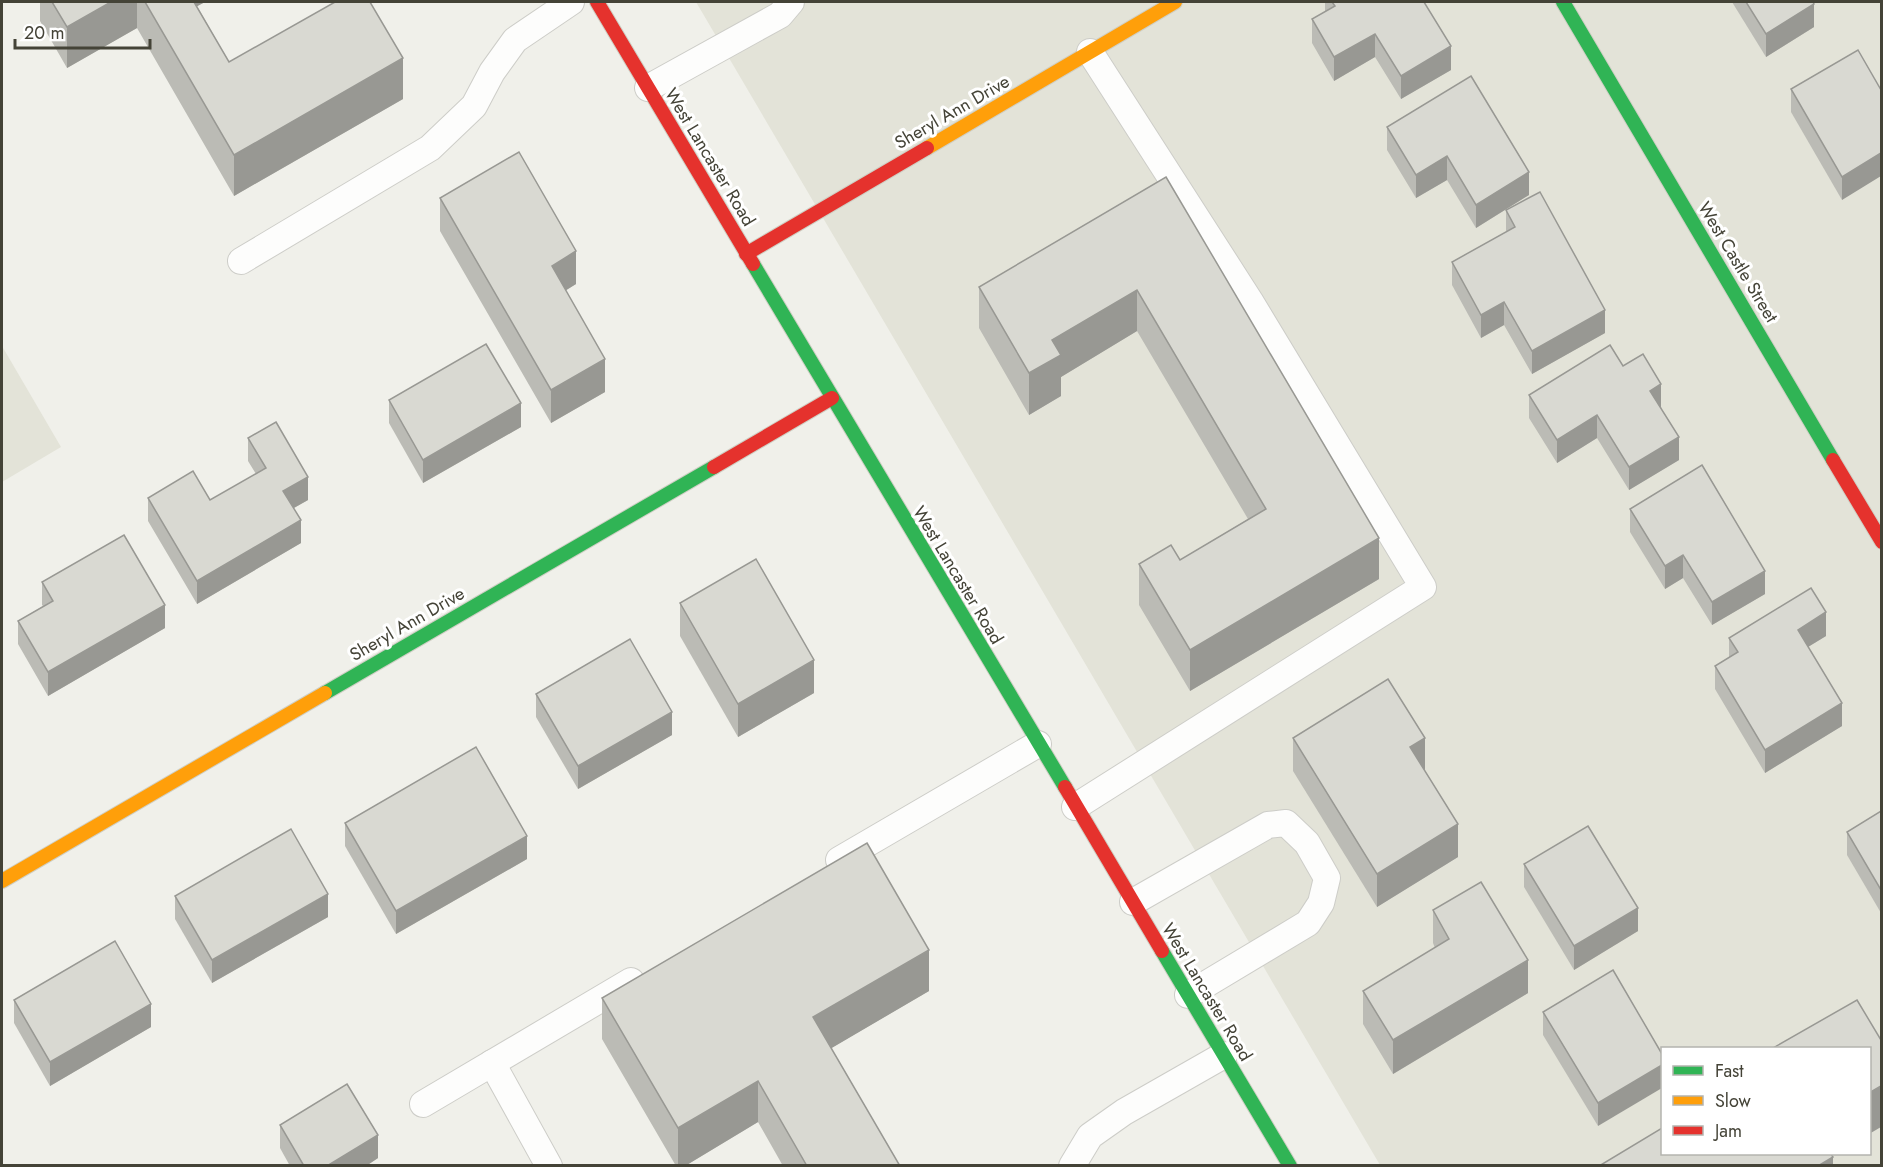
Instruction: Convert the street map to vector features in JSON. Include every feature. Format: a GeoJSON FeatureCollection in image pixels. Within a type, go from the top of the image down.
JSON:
{"type":"FeatureCollection","features":[{"type":"Feature","properties":{"kind":"street","name":"West Lancaster Road"},"geometry":{"type":"LineString","coordinates":[[597,2],[1290,1166]]}},
{"type":"Feature","properties":{"kind":"street","name":"Sheryl Ann Drive"},"geometry":{"type":"LineString","coordinates":[[746,254],[1175,2]]}},
{"type":"Feature","properties":{"kind":"street","name":"West Castle Street"},"geometry":{"type":"LineString","coordinates":[[1563,2],[1881,542]]}},
{"type":"Feature","properties":{"kind":"street","name":"Sheryl Ann Drive"},"geometry":{"type":"LineString","coordinates":[[2,881],[832,398]]}},
{"type":"Feature","properties":{"kind":"lane"},"geometry":{"type":"LineString","coordinates":[[241,261],[430,148],[474,106],[492,72],[515,40],[571,2]]}},
{"type":"Feature","properties":{"kind":"lane"},"geometry":{"type":"LineString","coordinates":[[648,88],[780,15],[791,2]]}},
{"type":"Feature","properties":{"kind":"lane"},"geometry":{"type":"LineString","coordinates":[[1076,807],[1423,587],[1250,302],[1090,52]]}},
{"type":"Feature","properties":{"kind":"lane"},"geometry":{"type":"LineString","coordinates":[[821,871],[1038,744]]}},
{"type":"Feature","properties":{"kind":"lane"},"geometry":{"type":"LineString","coordinates":[[1133,902],[1268,825],[1286,823],[1307,843],[1327,878],[1321,903],[1308,923],[1188,995]]}},
{"type":"Feature","properties":{"kind":"lane"},"geometry":{"type":"LineString","coordinates":[[423,1104],[656,967]]}},
{"type":"Feature","properties":{"kind":"lane"},"geometry":{"type":"LineString","coordinates":[[1072,1166],[1090,1136],[1124,1112],[1224,1055]]}},
{"type":"Feature","properties":{"kind":"lane"},"geometry":{"type":"LineString","coordinates":[[492,1063],[549,1166]]}},
{"type":"Feature","properties":{"kind":"shaded area"},"geometry":{"type":"Polygon","coordinates":[[[696,2],[1881,2],[1881,1165],[1380,1165],[696,2]]]}},
{"type":"Feature","properties":{"kind":"shaded area"},"geometry":{"type":"Polygon","coordinates":[[[2,346],[61,447],[2,482],[2,346]]]}},
{"type":"Feature","properties":{"kind":"building"},"geometry":{"type":"Polygon","coordinates":[[[52,2],[111,2],[67,27],[52,2]]]}},
{"type":"Feature","properties":{"kind":"building"},"geometry":{"type":"Polygon","coordinates":[[[145,2],[194,2],[229,62],[335,2],[370,2],[403,58],[234,155],[145,2]]]}},
{"type":"Feature","properties":{"kind":"building"},"geometry":{"type":"Polygon","coordinates":[[[1332,2],[1424,2],[1451,46],[1401,76],[1375,34],[1334,57],[1312,19],[1335,6],[1332,2]]]}},
{"type":"Feature","properties":{"kind":"building"},"geometry":{"type":"Polygon","coordinates":[[[1746,2],[1813,2],[1814,4],[1766,34],[1746,2]]]}},
{"type":"Feature","properties":{"kind":"building"},"geometry":{"type":"Polygon","coordinates":[[[1858,50],[1881,90],[1881,153],[1842,177],[1791,89],[1858,50]]]}},
{"type":"Feature","properties":{"kind":"building"},"geometry":{"type":"Polygon","coordinates":[[[1471,76],[1529,172],[1476,205],[1447,156],[1416,175],[1387,127],[1471,76]]]}},
{"type":"Feature","properties":{"kind":"building"},"geometry":{"type":"Polygon","coordinates":[[[519,152],[576,251],[552,266],[605,359],[551,390],[440,198],[519,152]]]}},
{"type":"Feature","properties":{"kind":"building"},"geometry":{"type":"Polygon","coordinates":[[[1166,177],[1379,538],[1190,650],[1139,564],[1171,545],[1180,560],[1266,509],[1137,290],[1052,340],[1061,355],[1029,373],[979,287],[1166,177]]]}},
{"type":"Feature","properties":{"kind":"building"},"geometry":{"type":"Polygon","coordinates":[[[1540,192],[1605,310],[1532,351],[1504,302],[1481,315],[1452,262],[1515,227],[1506,210],[1540,192]]]}},
{"type":"Feature","properties":{"kind":"building"},"geometry":{"type":"Polygon","coordinates":[[[486,344],[521,403],[423,460],[389,400],[486,344]]]}},
{"type":"Feature","properties":{"kind":"building"},"geometry":{"type":"Polygon","coordinates":[[[1610,345],[1623,366],[1643,354],[1661,384],[1650,391],[1679,437],[1629,467],[1597,415],[1557,440],[1529,395],[1610,345]]]}},
{"type":"Feature","properties":{"kind":"building"},"geometry":{"type":"Polygon","coordinates":[[[276,422],[308,477],[283,491],[301,520],[197,581],[148,498],[193,471],[210,500],[266,468],[248,438],[276,422]]]}},
{"type":"Feature","properties":{"kind":"building"},"geometry":{"type":"Polygon","coordinates":[[[1702,465],[1765,571],[1712,602],[1683,555],[1665,566],[1630,509],[1702,465]]]}},
{"type":"Feature","properties":{"kind":"building"},"geometry":{"type":"Polygon","coordinates":[[[124,535],[165,605],[48,672],[18,621],[53,601],[42,582],[124,535]]]}},
{"type":"Feature","properties":{"kind":"building"},"geometry":{"type":"Polygon","coordinates":[[[756,559],[814,660],[738,704],[680,603],[756,559]]]}},
{"type":"Feature","properties":{"kind":"building"},"geometry":{"type":"Polygon","coordinates":[[[1811,588],[1826,612],[1798,630],[1842,703],[1765,750],[1715,666],[1738,652],[1729,638],[1811,588]]]}},
{"type":"Feature","properties":{"kind":"building"},"geometry":{"type":"Polygon","coordinates":[[[630,639],[672,712],[578,766],[536,694],[630,639]]]}},
{"type":"Feature","properties":{"kind":"building"},"geometry":{"type":"Polygon","coordinates":[[[1388,679],[1425,738],[1410,747],[1458,824],[1377,874],[1293,738],[1388,679]]]}},
{"type":"Feature","properties":{"kind":"building"},"geometry":{"type":"Polygon","coordinates":[[[476,747],[527,836],[396,911],[345,823],[476,747]]]}},
{"type":"Feature","properties":{"kind":"building"},"geometry":{"type":"Polygon","coordinates":[[[1881,811],[1881,890],[1847,832],[1881,811]]]}},
{"type":"Feature","properties":{"kind":"building"},"geometry":{"type":"Polygon","coordinates":[[[1588,826],[1638,908],[1574,946],[1524,864],[1588,826]]]}},
{"type":"Feature","properties":{"kind":"building"},"geometry":{"type":"Polygon","coordinates":[[[291,829],[328,894],[212,960],[175,896],[291,829]]]}},
{"type":"Feature","properties":{"kind":"building"},"geometry":{"type":"Polygon","coordinates":[[[867,843],[929,950],[813,1017],[900,1166],[807,1166],[758,1081],[678,1128],[602,998],[867,843]]]}},
{"type":"Feature","properties":{"kind":"building"},"geometry":{"type":"Polygon","coordinates":[[[1481,882],[1528,960],[1393,1040],[1363,991],[1449,939],[1433,910],[1481,882]]]}},
{"type":"Feature","properties":{"kind":"building"},"geometry":{"type":"Polygon","coordinates":[[[115,941],[151,1004],[50,1062],[14,1000],[115,941]]]}},
{"type":"Feature","properties":{"kind":"building"},"geometry":{"type":"Polygon","coordinates":[[[1613,970],[1661,1052],[1661,1066],[1598,1103],[1543,1012],[1613,970]]]}},
{"type":"Feature","properties":{"kind":"building"},"geometry":{"type":"Polygon","coordinates":[[[1857,1000],[1881,1040],[1881,1086],[1871,1092],[1871,1047],[1775,1047],[1857,1000]]]}},
{"type":"Feature","properties":{"kind":"building"},"geometry":{"type":"Polygon","coordinates":[[[347,1084],[378,1135],[327,1166],[304,1166],[280,1125],[347,1084]]]}},
{"type":"Feature","properties":{"kind":"building"},"geometry":{"type":"Polygon","coordinates":[[[1661,1129],[1661,1155],[1832,1155],[1833,1157],[1818,1166],[1599,1166],[1661,1129]]]}},
{"type":"Feature","properties":{"kind":"traffic: fast"},"geometry":{"type":"LineString","coordinates":[[1563,2],[1833,460]]}},
{"type":"Feature","properties":{"kind":"traffic: fast"},"geometry":{"type":"LineString","coordinates":[[753,264],[1065,787]]}},
{"type":"Feature","properties":{"kind":"traffic: fast"},"geometry":{"type":"LineString","coordinates":[[325,693],[714,467]]}},
{"type":"Feature","properties":{"kind":"traffic: fast"},"geometry":{"type":"LineString","coordinates":[[1162,951],[1290,1166]]}},
{"type":"Feature","properties":{"kind":"traffic: slow"},"geometry":{"type":"LineString","coordinates":[[927,148],[1175,2]]}},
{"type":"Feature","properties":{"kind":"traffic: slow"},"geometry":{"type":"LineString","coordinates":[[2,881],[325,693]]}},
{"type":"Feature","properties":{"kind":"traffic: jam"},"geometry":{"type":"LineString","coordinates":[[597,2],[753,264]]}},
{"type":"Feature","properties":{"kind":"traffic: jam"},"geometry":{"type":"LineString","coordinates":[[746,254],[927,148]]}},
{"type":"Feature","properties":{"kind":"traffic: jam"},"geometry":{"type":"LineString","coordinates":[[714,467],[832,398]]}},
{"type":"Feature","properties":{"kind":"traffic: jam"},"geometry":{"type":"LineString","coordinates":[[1833,460],[1882,542]]}},
{"type":"Feature","properties":{"kind":"traffic: jam"},"geometry":{"type":"LineString","coordinates":[[1065,787],[1162,951]]}}]}
